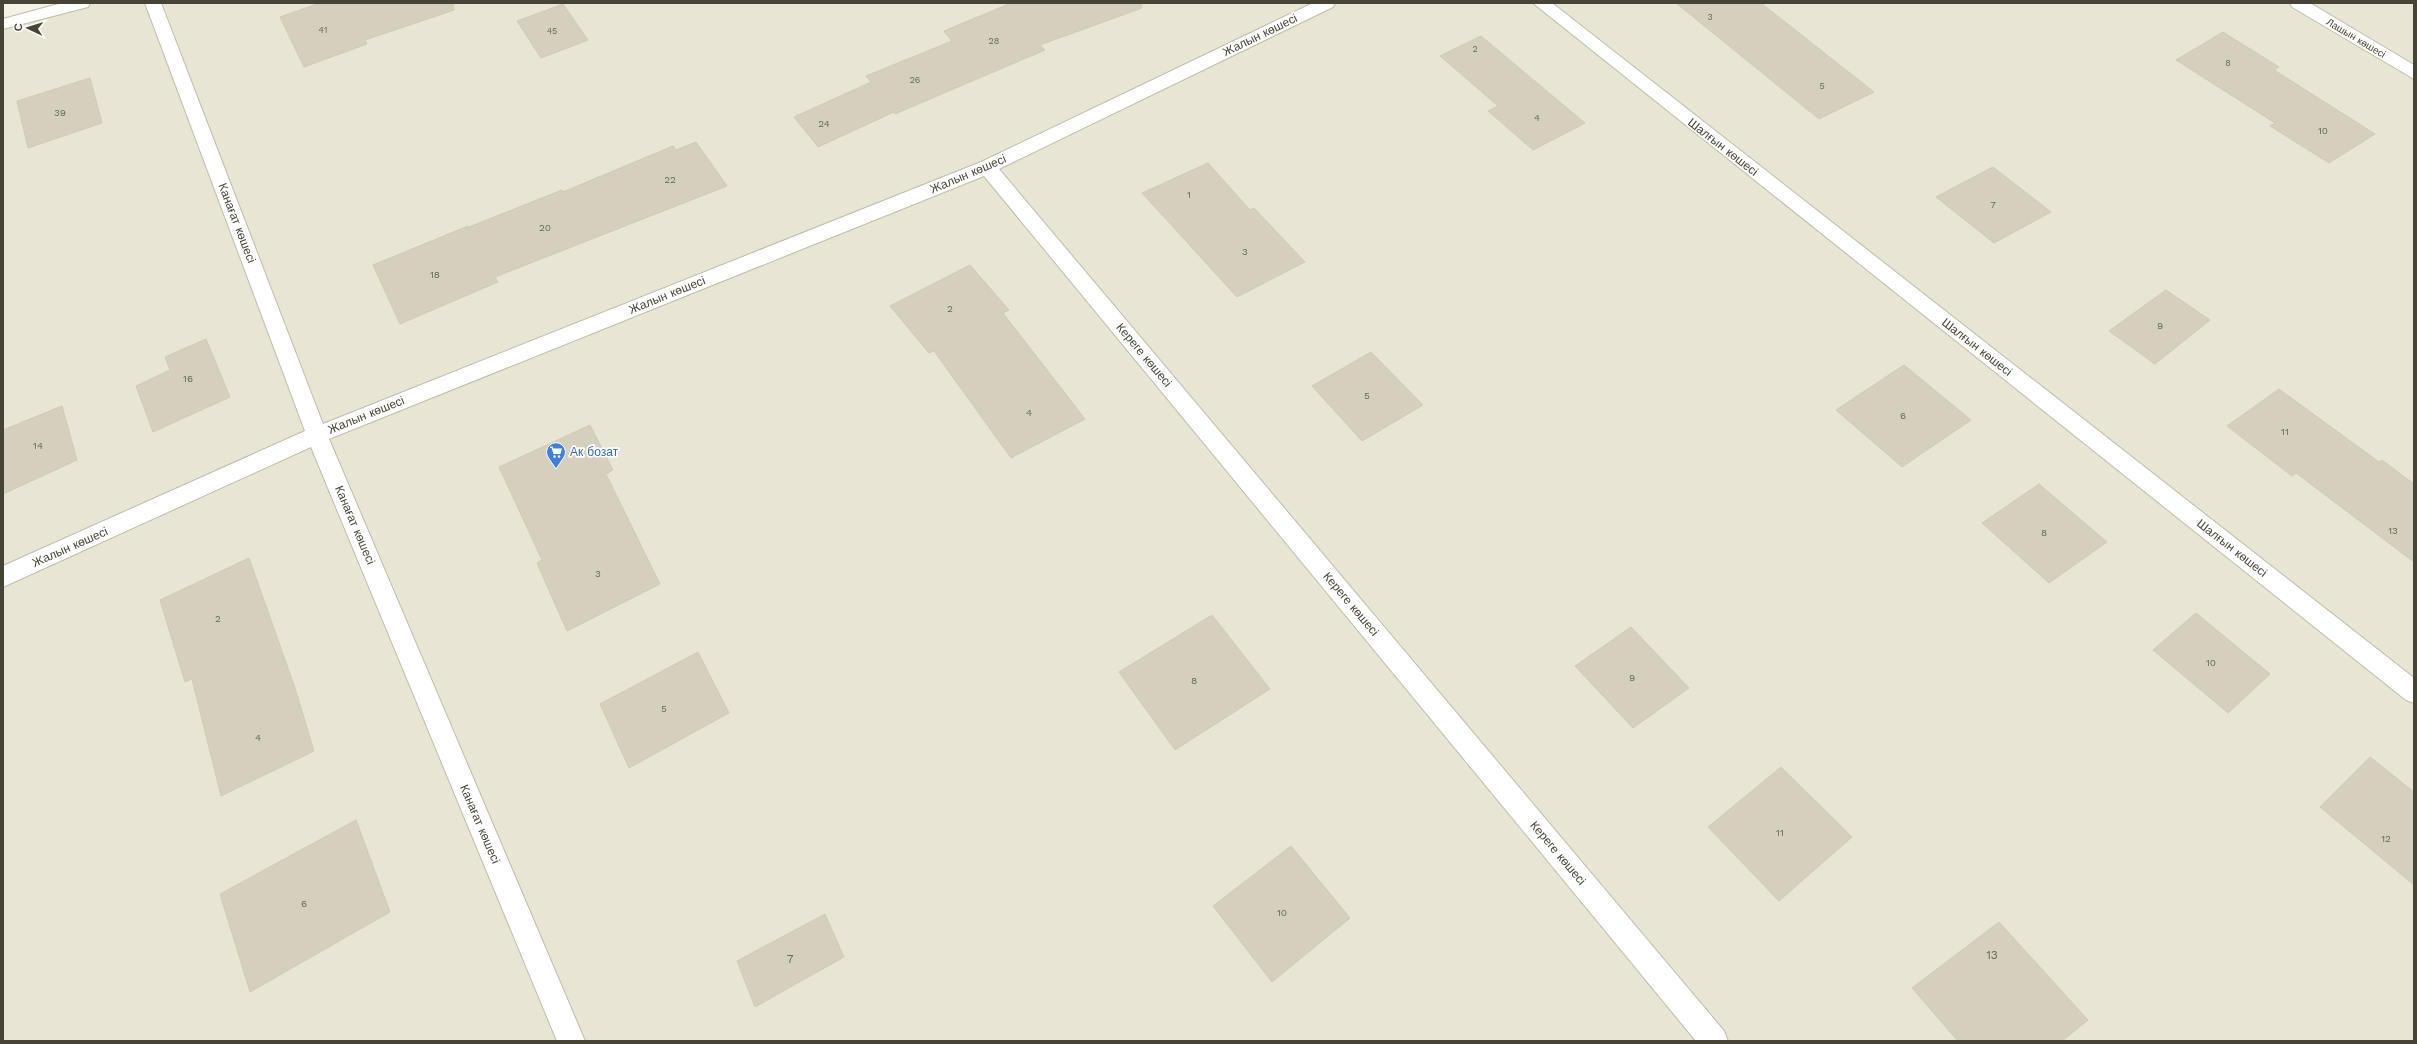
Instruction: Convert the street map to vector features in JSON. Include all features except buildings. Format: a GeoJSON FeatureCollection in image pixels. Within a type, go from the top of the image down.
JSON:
{"type":"FeatureCollection","features":[{"type":"Feature","properties":{"kind":"street"},"geometry":{"type":"LineString","coordinates":[[3,24],[82,3]]}},
{"type":"Feature","properties":{"kind":"street","name":"Канағат көшесі"},"geometry":{"type":"LineString","coordinates":[[152,3],[317,435],[571,1041]]}},
{"type":"Feature","properties":{"kind":"street","name":"Жалын көшесі"},"geometry":{"type":"LineString","coordinates":[[3,577],[317,435],[988,167],[1327,3]]}},
{"type":"Feature","properties":{"kind":"street","name":"Шалғын көшесі"},"geometry":{"type":"LineString","coordinates":[[1541,3],[2414,692]]}},
{"type":"Feature","properties":{"kind":"street","name":"Лашын көшесі"},"geometry":{"type":"LineString","coordinates":[[2298,3],[2414,73]]}},
{"type":"Feature","properties":{"kind":"street","name":"Кереге көшесі"},"geometry":{"type":"LineString","coordinates":[[988,167],[1714,1041]]}},
{"type":"Feature","properties":{"kind":"shaded area"},"geometry":{"type":"Polygon","coordinates":[[[64,3],[2414,3],[2414,1041],[3,1041],[3,24],[64,3]]]}},
{"type":"Feature","properties":{"kind":"place","name":"Ак бозат"},"geometry":{"type":"Point","coordinates":[556,469]}}]}
